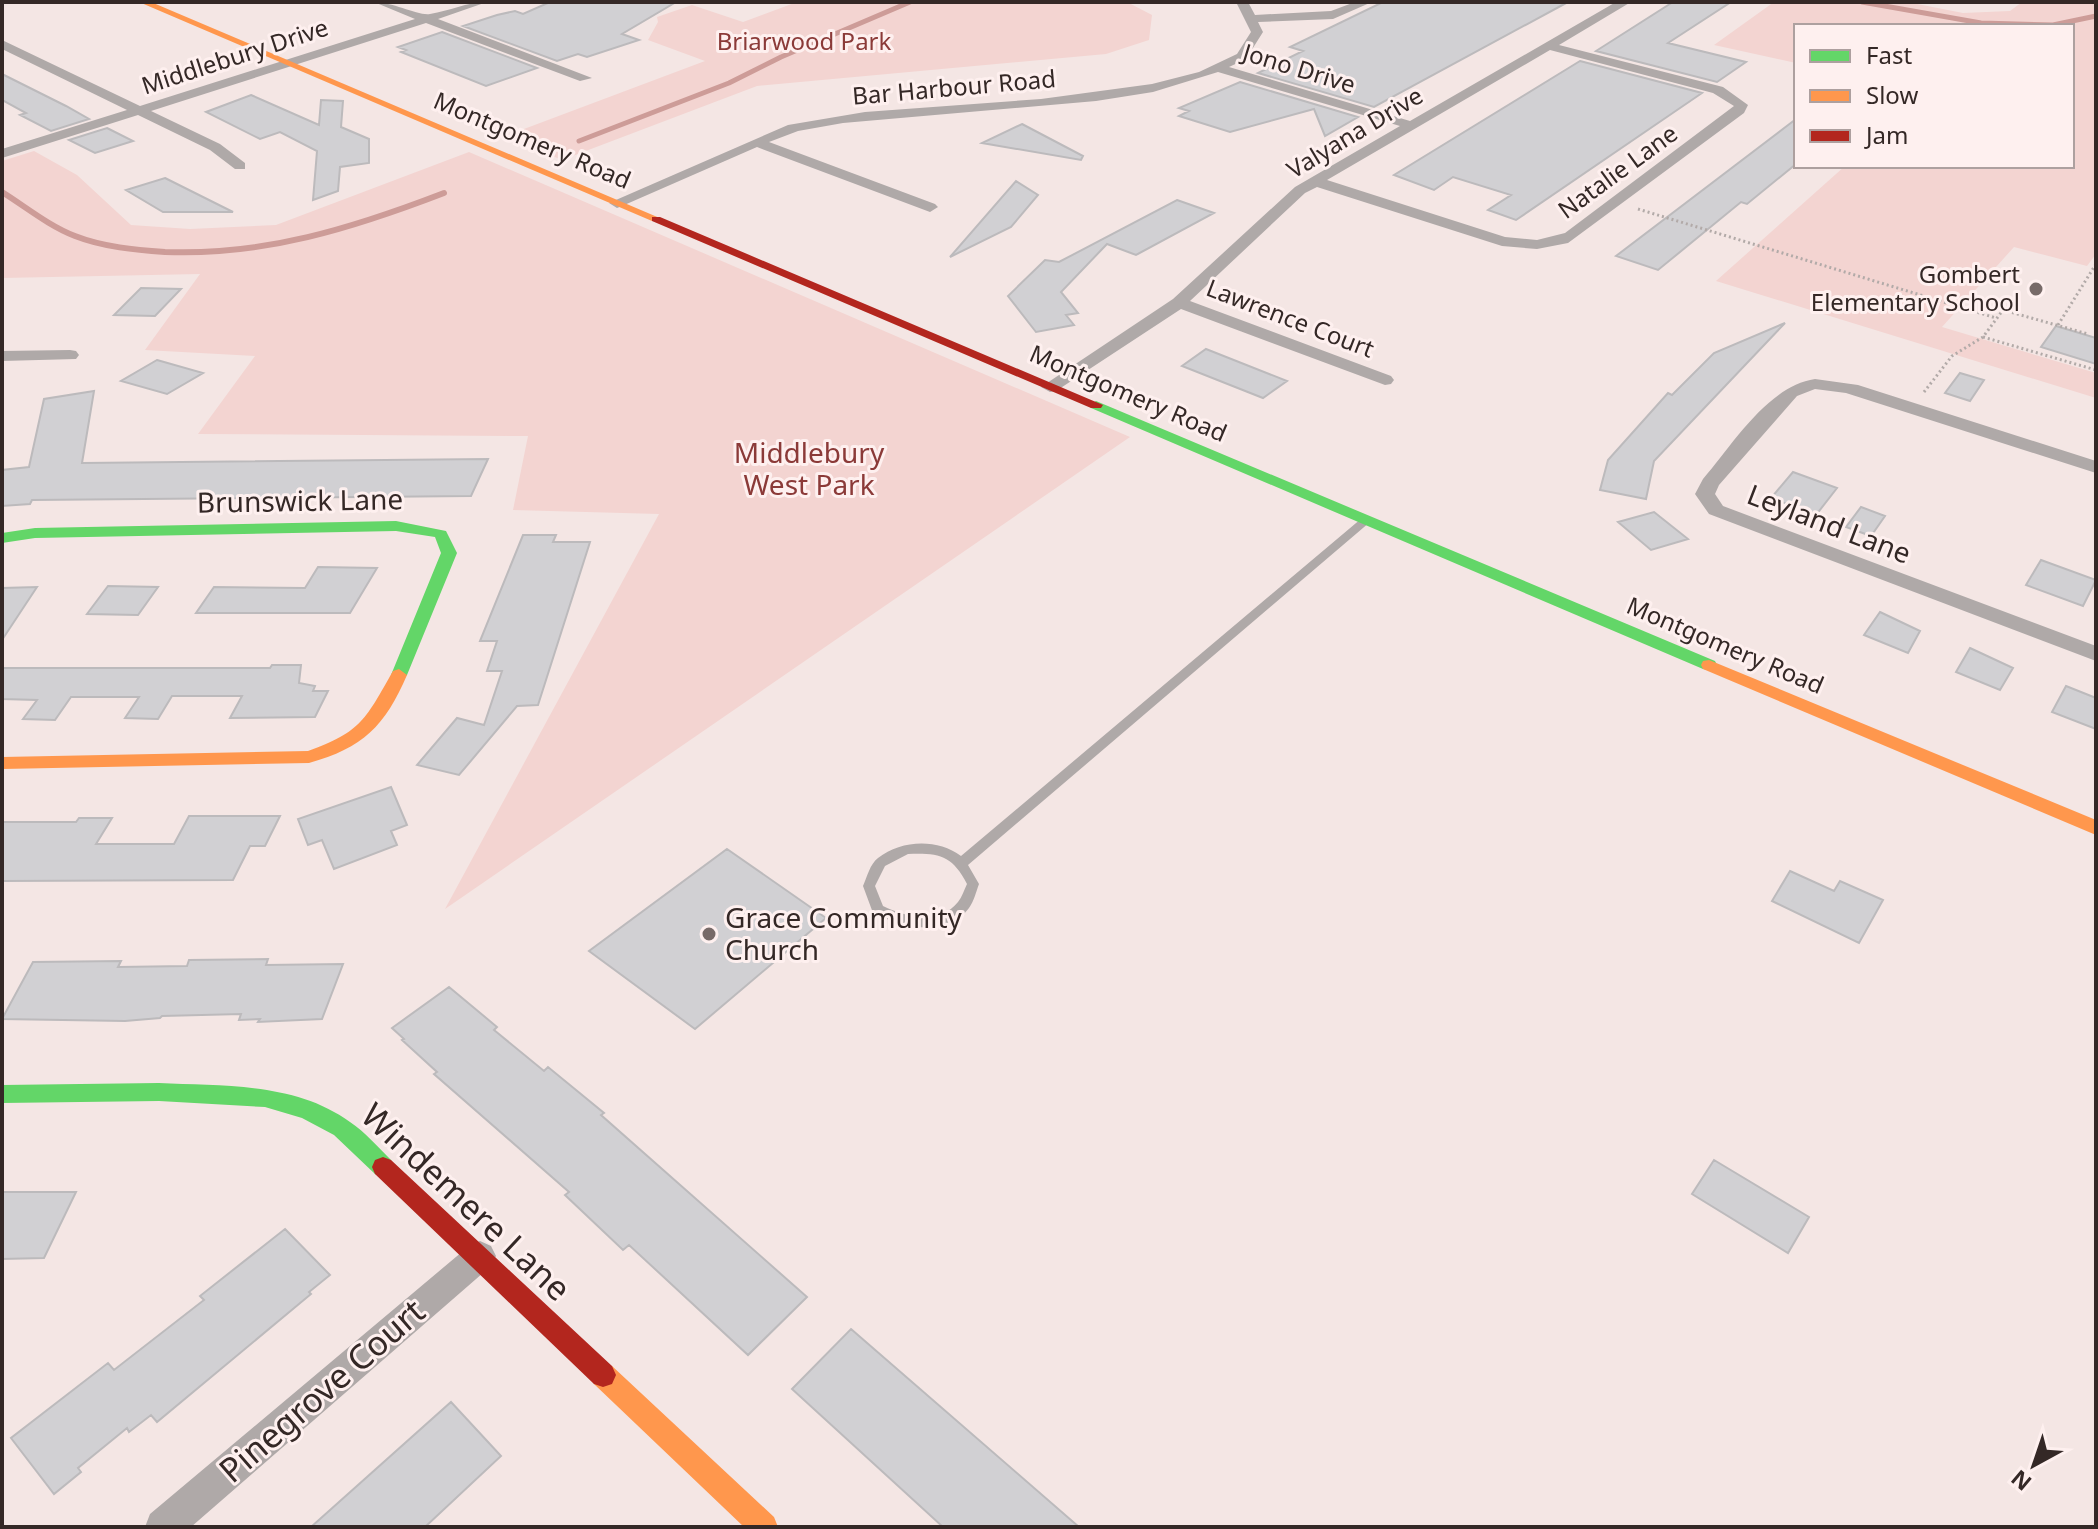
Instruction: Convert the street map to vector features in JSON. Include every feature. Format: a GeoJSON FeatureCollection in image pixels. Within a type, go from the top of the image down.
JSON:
{"type":"FeatureCollection","features":[{"type":"Feature","properties":{"kind":"street","name":"Montgomery Road"},"geometry":{"type":"LineString","coordinates":[[143,2],[2096,828]]}},
{"type":"Feature","properties":{"kind":"street"},"geometry":{"type":"LineString","coordinates":[[380,2],[585,78]]}},
{"type":"Feature","properties":{"kind":"street","name":"Middlebury Drive"},"geometry":{"type":"LineString","coordinates":[[2,154],[481,2]]}},
{"type":"Feature","properties":{"kind":"street"},"geometry":{"type":"LineString","coordinates":[[1242,2],[1255,19],[1315,18],[1343,13],[1366,2]]}},
{"type":"Feature","properties":{"kind":"street","name":"Valyana Drive"},"geometry":{"type":"LineString","coordinates":[[1050,387],[1179,303],[1291,197],[1314,181],[1625,2]]}},
{"type":"Feature","properties":{"kind":"street","name":"Bar Harbour Road"},"geometry":{"type":"LineString","coordinates":[[617,203],[788,129],[814,123],[1130,93],[1183,82],[1221,69],[1249,47],[1255,37],[1255,19]]}},
{"type":"Feature","properties":{"kind":"street"},"geometry":{"type":"LineString","coordinates":[[2,44],[215,147],[240,166]]}},
{"type":"Feature","properties":{"kind":"street","name":"Natalie Lane"},"geometry":{"type":"LineString","coordinates":[[1314,181],[1502,241],[1534,245],[1555,242],[1570,236],[1739,110],[1741,105],[1718,90],[1548,46]]}},
{"type":"Feature","properties":{"kind":"street","name":"Jono Drive"},"geometry":{"type":"LineString","coordinates":[[1221,69],[1410,125]]}},
{"type":"Feature","properties":{"kind":"street"},"geometry":{"type":"LineString","coordinates":[[757,142],[930,207]]}},
{"type":"Feature","properties":{"kind":"street","name":"Lawrence Court"},"geometry":{"type":"LineString","coordinates":[[1179,303],[1385,380]]}},
{"type":"Feature","properties":{"kind":"street"},"geometry":{"type":"LineString","coordinates":[[2,356],[70,355]]}},
{"type":"Feature","properties":{"kind":"street","name":"Leyland Lane"},"geometry":{"type":"LineString","coordinates":[[2096,467],[1852,389],[1816,382],[1792,390],[1782,399],[1710,483],[1705,494],[1716,510],[1742,522],[2096,654]]}},
{"type":"Feature","properties":{"kind":"street","name":"Brunswick Lane"},"geometry":{"type":"LineString","coordinates":[[2,538],[35,533],[396,526],[441,534],[449,553],[385,708],[371,727],[352,744],[309,757],[2,763]]}},
{"type":"Feature","properties":{"kind":"street","name":"Windemere Lane"},"geometry":{"type":"LineString","coordinates":[[2,1094],[220,1094],[265,1098],[308,1110],[342,1128],[764,1527]]}},
{"type":"Feature","properties":{"kind":"street","name":"Pinegrove Court"},"geometry":{"type":"LineString","coordinates":[[163,1527],[480,1256]]}},
{"type":"Feature","properties":{"kind":"lane"},"geometry":{"type":"LineString","coordinates":[[963,862],[1366,520]]}},
{"type":"Feature","properties":{"kind":"lane"},"geometry":{"type":"LineString","coordinates":[[906,849],[938,849],[963,862],[973,884],[963,907],[936,922],[903,923],[878,909],[869,886],[880,863],[906,849]]}},
{"type":"Feature","properties":{"kind":"path"},"geometry":{"type":"LineString","coordinates":[[1637,209],[1996,318]]}},
{"type":"Feature","properties":{"kind":"path"},"geometry":{"type":"LineString","coordinates":[[2058,325],[2096,264]]}},
{"type":"Feature","properties":{"kind":"path"},"geometry":{"type":"LineString","coordinates":[[1919,399],[1952,356],[1983,337],[2003,310],[2088,334]]}},
{"type":"Feature","properties":{"kind":"path"},"geometry":{"type":"LineString","coordinates":[[1983,337],[2096,370]]}},
{"type":"Feature","properties":{"kind":"green space","name":"Briarwood Park"},"geometry":{"type":"Polygon","coordinates":[[[797,2],[1127,2],[1152,15],[1149,40],[1106,54],[757,86],[562,160],[505,136],[705,61],[648,40],[658,22],[657,17],[692,5],[743,22],[797,2]]]}},
{"type":"Feature","properties":{"kind":"green space"},"geometry":{"type":"Polygon","coordinates":[[[1774,2],[1907,2],[1963,13],[2010,11],[2022,2],[2096,2],[2096,254],[2087,266],[2014,247],[1942,327],[2096,373],[2096,398],[1716,281],[1843,168],[2074,168],[2074,24],[1794,24],[1794,63],[1714,45],[1774,2]]]}},
{"type":"Feature","properties":{"kind":"green space","name":"Middlebury West Park"},"geometry":{"type":"Polygon","coordinates":[[[34,151],[77,175],[131,225],[190,229],[276,225],[469,152],[1130,437],[445,909],[659,514],[513,510],[528,436],[198,434],[255,356],[145,350],[200,274],[2,278],[2,161],[34,151]]]}},
{"type":"Feature","properties":{"kind":"building"},"geometry":{"type":"Polygon","coordinates":[[[550,2],[676,2],[622,34],[639,40],[587,57],[578,54],[557,61],[463,26],[515,11],[523,14],[550,2]]]}},
{"type":"Feature","properties":{"kind":"building"},"geometry":{"type":"Polygon","coordinates":[[[1383,2],[1568,2],[1374,107],[1258,73],[1303,51],[1290,47],[1383,2]]]}},
{"type":"Feature","properties":{"kind":"building"},"geometry":{"type":"Polygon","coordinates":[[[1673,2],[1731,2],[1668,43],[1746,62],[1717,82],[1596,51],[1673,2]]]}},
{"type":"Feature","properties":{"kind":"building"},"geometry":{"type":"Polygon","coordinates":[[[442,32],[537,68],[486,86],[401,52],[406,50],[398,47],[442,32]]]}},
{"type":"Feature","properties":{"kind":"building"},"geometry":{"type":"Polygon","coordinates":[[[1580,61],[1702,93],[1516,220],[1488,210],[1511,195],[1453,177],[1434,190],[1394,175],[1580,61]]]}},
{"type":"Feature","properties":{"kind":"building"},"geometry":{"type":"Polygon","coordinates":[[[2,74],[89,119],[51,131],[20,115],[26,113],[2,100],[2,74]]]}},
{"type":"Feature","properties":{"kind":"building"},"geometry":{"type":"Polygon","coordinates":[[[1240,82],[1358,117],[1325,136],[1314,109],[1230,132],[1179,116],[1189,111],[1179,108],[1240,82]]]}},
{"type":"Feature","properties":{"kind":"building"},"geometry":{"type":"Polygon","coordinates":[[[251,95],[319,125],[321,100],[343,101],[341,127],[369,139],[369,163],[340,167],[338,191],[313,200],[317,151],[280,132],[260,139],[206,112],[251,95]]]}},
{"type":"Feature","properties":{"kind":"building"},"geometry":{"type":"Polygon","coordinates":[[[1794,121],[1794,166],[1747,204],[1741,202],[1658,270],[1616,256],[1794,121]]]}},
{"type":"Feature","properties":{"kind":"building"},"geometry":{"type":"Polygon","coordinates":[[[1022,124],[1083,156],[1081,160],[982,143],[1022,124]]]}},
{"type":"Feature","properties":{"kind":"building"},"geometry":{"type":"Polygon","coordinates":[[[107,128],[133,141],[95,153],[69,140],[107,128]]]}},
{"type":"Feature","properties":{"kind":"building"},"geometry":{"type":"Polygon","coordinates":[[[165,178],[233,212],[163,212],[126,190],[165,178]]]}},
{"type":"Feature","properties":{"kind":"building"},"geometry":{"type":"Polygon","coordinates":[[[1016,181],[1038,195],[1011,227],[950,257],[1016,181]]]}},
{"type":"Feature","properties":{"kind":"building"},"geometry":{"type":"Polygon","coordinates":[[[1177,200],[1214,213],[1136,255],[1107,244],[1061,292],[1078,313],[1066,315],[1074,325],[1036,332],[1008,296],[1045,260],[1059,262],[1177,200]]]}},
{"type":"Feature","properties":{"kind":"building"},"geometry":{"type":"Polygon","coordinates":[[[141,288],[181,289],[155,316],[114,315],[141,288]]]}},
{"type":"Feature","properties":{"kind":"building"},"geometry":{"type":"Polygon","coordinates":[[[1785,323],[1654,461],[1646,499],[1600,490],[1608,460],[1668,393],[1672,395],[1714,353],[1785,323]]]}},
{"type":"Feature","properties":{"kind":"building"},"geometry":{"type":"Polygon","coordinates":[[[2056,326],[2096,338],[2096,364],[2041,347],[2056,326]]]}},
{"type":"Feature","properties":{"kind":"building"},"geometry":{"type":"Polygon","coordinates":[[[1206,349],[1287,381],[1263,398],[1182,366],[1206,349]]]}},
{"type":"Feature","properties":{"kind":"building"},"geometry":{"type":"Polygon","coordinates":[[[157,360],[203,373],[167,394],[121,381],[157,360]]]}},
{"type":"Feature","properties":{"kind":"building"},"geometry":{"type":"Polygon","coordinates":[[[1960,373],[1984,380],[1970,401],[1945,393],[1960,373]]]}},
{"type":"Feature","properties":{"kind":"building"},"geometry":{"type":"Polygon","coordinates":[[[94,391],[82,463],[488,459],[471,496],[32,500],[30,504],[2,506],[2,470],[29,467],[44,399],[94,391]]]}},
{"type":"Feature","properties":{"kind":"building"},"geometry":{"type":"Polygon","coordinates":[[[1793,472],[1837,488],[1816,515],[1771,498],[1793,472]]]}},
{"type":"Feature","properties":{"kind":"building"},"geometry":{"type":"Polygon","coordinates":[[[1861,507],[1885,516],[1871,536],[1846,527],[1861,507]]]}},
{"type":"Feature","properties":{"kind":"building"},"geometry":{"type":"Polygon","coordinates":[[[1654,512],[1688,539],[1651,550],[1618,522],[1654,512]]]}},
{"type":"Feature","properties":{"kind":"building"},"geometry":{"type":"Polygon","coordinates":[[[523,535],[556,535],[553,542],[590,542],[538,705],[517,706],[459,775],[417,765],[457,718],[484,725],[502,671],[487,671],[497,641],[480,641],[523,535]]]}},
{"type":"Feature","properties":{"kind":"building"},"geometry":{"type":"Polygon","coordinates":[[[2041,560],[2096,580],[2083,606],[2026,585],[2041,560]]]}},
{"type":"Feature","properties":{"kind":"building"},"geometry":{"type":"Polygon","coordinates":[[[318,567],[377,568],[350,613],[196,613],[214,587],[305,588],[318,567]]]}},
{"type":"Feature","properties":{"kind":"building"},"geometry":{"type":"Polygon","coordinates":[[[108,586],[158,587],[138,615],[87,614],[108,586]]]}},
{"type":"Feature","properties":{"kind":"building"},"geometry":{"type":"Polygon","coordinates":[[[37,587],[2,640],[2,588],[37,587]]]}},
{"type":"Feature","properties":{"kind":"building"},"geometry":{"type":"Polygon","coordinates":[[[1880,612],[1920,631],[1908,653],[1864,635],[1880,612]]]}},
{"type":"Feature","properties":{"kind":"building"},"geometry":{"type":"Polygon","coordinates":[[[1970,648],[2013,668],[2000,690],[1956,672],[1970,648]]]}},
{"type":"Feature","properties":{"kind":"building"},"geometry":{"type":"Polygon","coordinates":[[[272,665],[301,665],[299,683],[315,686],[313,691],[328,691],[315,717],[230,718],[242,696],[172,696],[158,719],[125,718],[139,697],[71,697],[55,720],[23,719],[37,700],[2,699],[2,668],[270,668],[272,665]]]}},
{"type":"Feature","properties":{"kind":"building"},"geometry":{"type":"Polygon","coordinates":[[[2066,686],[2096,698],[2096,729],[2052,712],[2066,686]]]}},
{"type":"Feature","properties":{"kind":"building"},"geometry":{"type":"Polygon","coordinates":[[[391,787],[407,825],[391,831],[397,845],[334,869],[322,840],[308,845],[298,819],[391,787]]]}},
{"type":"Feature","properties":{"kind":"building"},"geometry":{"type":"Polygon","coordinates":[[[189,816],[280,816],[265,846],[250,846],[233,880],[2,881],[2,822],[76,822],[79,818],[112,818],[96,844],[174,844],[189,816]]]}},
{"type":"Feature","properties":{"kind":"building","name":"Grace Community Church"},"geometry":{"type":"Polygon","coordinates":[[[727,849],[826,918],[695,1029],[589,951],[727,849]]]}},
{"type":"Feature","properties":{"kind":"building"},"geometry":{"type":"Polygon","coordinates":[[[1790,871],[1834,891],[1840,881],[1883,900],[1859,943],[1772,901],[1790,871]]]}},
{"type":"Feature","properties":{"kind":"building"},"geometry":{"type":"Polygon","coordinates":[[[268,959],[266,965],[343,964],[322,1019],[258,1022],[260,1019],[239,1020],[241,1014],[162,1016],[125,1021],[2,1019],[33,962],[121,961],[118,967],[187,966],[189,960],[268,959]]]}},
{"type":"Feature","properties":{"kind":"building"},"geometry":{"type":"Polygon","coordinates":[[[449,987],[497,1027],[494,1030],[544,1071],[548,1067],[604,1113],[601,1115],[807,1297],[748,1355],[629,1245],[623,1250],[565,1195],[569,1192],[434,1074],[437,1072],[392,1028],[449,987]]]}},
{"type":"Feature","properties":{"kind":"building"},"geometry":{"type":"Polygon","coordinates":[[[1714,1160],[1809,1217],[1788,1253],[1692,1194],[1714,1160]]]}},
{"type":"Feature","properties":{"kind":"building"},"geometry":{"type":"Polygon","coordinates":[[[2,1192],[76,1192],[44,1258],[2,1259],[2,1192]]]}},
{"type":"Feature","properties":{"kind":"building"},"geometry":{"type":"Polygon","coordinates":[[[285,1229],[330,1275],[157,1422],[151,1415],[129,1432],[127,1428],[78,1468],[81,1472],[54,1494],[11,1438],[108,1363],[114,1370],[204,1300],[200,1296],[285,1229]]]}},
{"type":"Feature","properties":{"kind":"building"},"geometry":{"type":"Polygon","coordinates":[[[851,1329],[1079,1527],[943,1527],[792,1389],[851,1329]]]}},
{"type":"Feature","properties":{"kind":"building"},"geometry":{"type":"Polygon","coordinates":[[[451,1402],[501,1456],[425,1527],[311,1527],[451,1402]]]}},
{"type":"Feature","properties":{"kind":"waterway"},"geometry":{"type":"LineString","coordinates":[[579,141],[729,83],[781,57],[910,2]]}},
{"type":"Feature","properties":{"kind":"waterway"},"geometry":{"type":"LineString","coordinates":[[1862,2],[1981,23],[2017,24]]}},
{"type":"Feature","properties":{"kind":"waterway"},"geometry":{"type":"LineString","coordinates":[[2058,24],[2096,16]]}},
{"type":"Feature","properties":{"kind":"waterway"},"geometry":{"type":"LineString","coordinates":[[2,192],[47,222],[75,236],[108,245],[165,252],[238,249],[308,237],[376,218],[444,193]]}},
{"type":"Feature","properties":{"kind":"traffic: fast"},"geometry":{"type":"LineString","coordinates":[[1096,405],[1709,665]]}},
{"type":"Feature","properties":{"kind":"traffic: fast"},"geometry":{"type":"LineString","coordinates":[[2,538],[35,533],[396,526],[441,534],[449,553],[399,675]]}},
{"type":"Feature","properties":{"kind":"traffic: fast"},"geometry":{"type":"LineString","coordinates":[[2,1094],[159,1092],[265,1098],[308,1110],[342,1128],[383,1167]]}},
{"type":"Feature","properties":{"kind":"traffic: slow"},"geometry":{"type":"LineString","coordinates":[[143,2],[656,219]]}},
{"type":"Feature","properties":{"kind":"traffic: slow"},"geometry":{"type":"LineString","coordinates":[[1709,665],[2096,828]]}},
{"type":"Feature","properties":{"kind":"traffic: slow"},"geometry":{"type":"LineString","coordinates":[[2,763],[309,757],[342,744],[366,729],[383,707],[399,675]]}},
{"type":"Feature","properties":{"kind":"traffic: slow"},"geometry":{"type":"LineString","coordinates":[[603,1375],[764,1527]]}},
{"type":"Feature","properties":{"kind":"traffic: jam"},"geometry":{"type":"LineString","coordinates":[[656,219],[1096,405]]}},
{"type":"Feature","properties":{"kind":"traffic: jam"},"geometry":{"type":"LineString","coordinates":[[383,1167],[603,1375]]}},
{"type":"Feature","properties":{"kind":"place","name":"Gombert Elementary School"},"geometry":{"type":"Point","coordinates":[2036,289]}},
{"type":"Feature","properties":{"kind":"place","name":"Grace Community Church"},"geometry":{"type":"Point","coordinates":[709,934]}}]}
